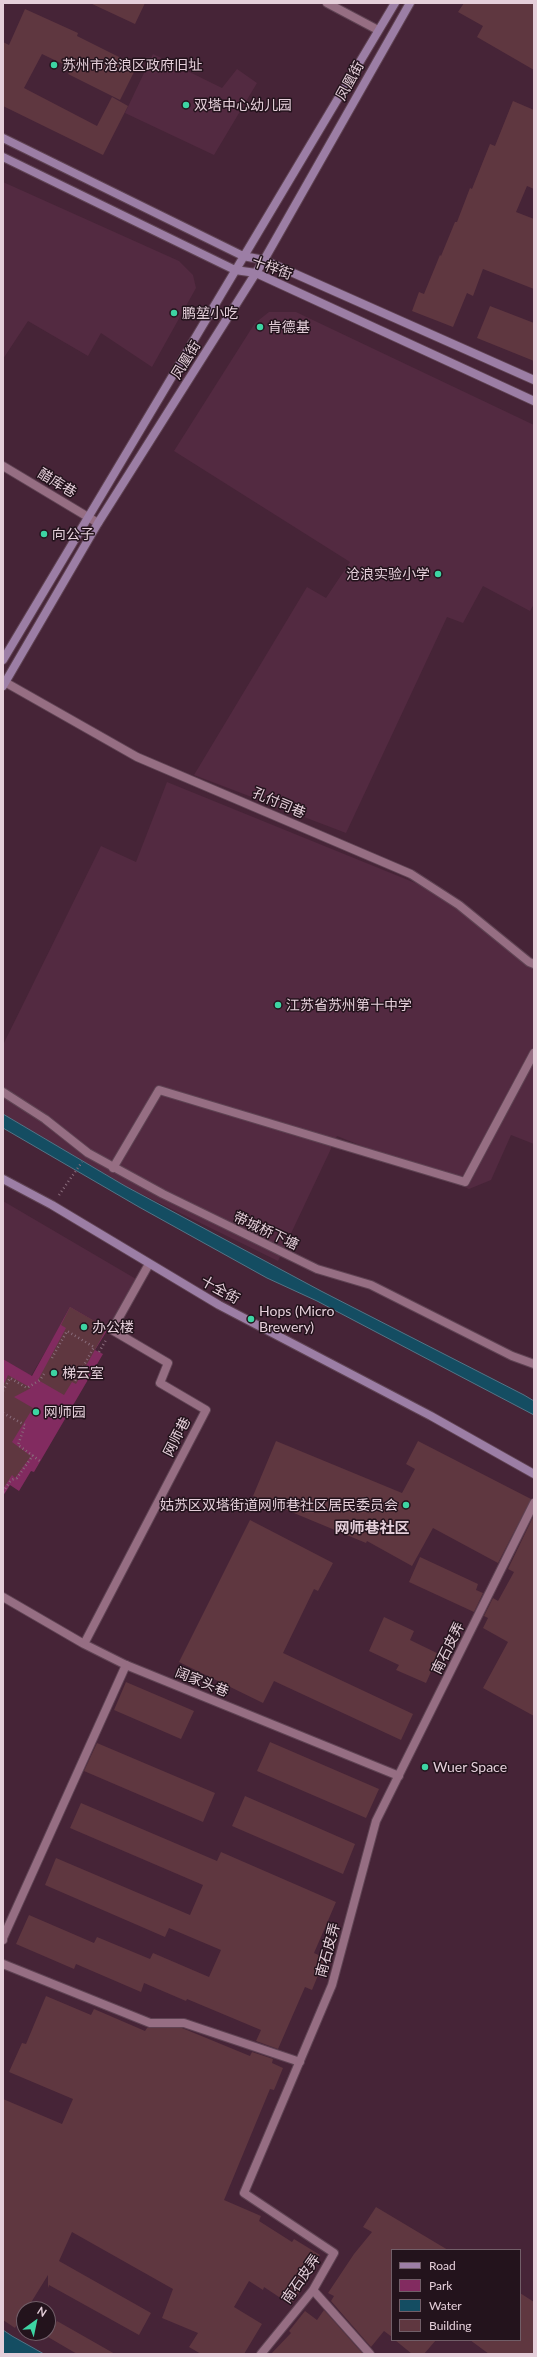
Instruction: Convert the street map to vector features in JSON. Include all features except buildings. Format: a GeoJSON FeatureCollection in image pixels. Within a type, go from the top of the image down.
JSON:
{"type":"FeatureCollection","features":[{"type":"Feature","properties":{"kind":"main road","name":"凤凰街"},"geometry":{"type":"LineString","coordinates":[[3,660],[87,516],[395,3]]}},
{"type":"Feature","properties":{"kind":"main road","name":"凤凰街"},"geometry":{"type":"LineString","coordinates":[[4,683],[98,523],[264,260],[410,3]]}},
{"type":"Feature","properties":{"kind":"main road","name":"十梓街"},"geometry":{"type":"LineString","coordinates":[[3,138],[244,256],[264,260],[534,380]]}},
{"type":"Feature","properties":{"kind":"main road","name":"十梓街"},"geometry":{"type":"LineString","coordinates":[[3,157],[235,270],[256,273],[534,401]]}},
{"type":"Feature","properties":{"kind":"main road","name":"十全街"},"geometry":{"type":"LineString","coordinates":[[3,1179],[52,1205],[149,1264],[279,1338],[431,1416],[534,1474]]}},
{"type":"Feature","properties":{"kind":"street"},"geometry":{"type":"LineString","coordinates":[[327,3],[378,30]]}},
{"type":"Feature","properties":{"kind":"street","name":"醋库巷"},"geometry":{"type":"LineString","coordinates":[[3,466],[98,523]]}},
{"type":"Feature","properties":{"kind":"street","name":"孔付司巷"},"geometry":{"type":"LineString","coordinates":[[4,683],[137,757],[411,874],[459,905],[528,962],[534,964]]}},
{"type":"Feature","properties":{"kind":"street"},"geometry":{"type":"LineString","coordinates":[[113,1168],[159,1090],[465,1182],[534,1054]]}},
{"type":"Feature","properties":{"kind":"street","name":"带城桥下塘"},"geometry":{"type":"LineString","coordinates":[[3,1092],[45,1119],[88,1153],[113,1168],[225,1226],[310,1265],[371,1285],[512,1356],[534,1364]]}},
{"type":"Feature","properties":{"kind":"street","name":"网师巷"},"geometry":{"type":"LineString","coordinates":[[84,1644],[206,1410],[160,1383],[168,1363],[112,1330],[149,1264]]}},
{"type":"Feature","properties":{"kind":"street","name":"南石皮弄"},"geometry":{"type":"LineString","coordinates":[[261,2354],[313,2290],[334,2253],[244,2192],[332,1985],[376,1821],[534,1503]]}},
{"type":"Feature","properties":{"kind":"street","name":"阔家头巷"},"geometry":{"type":"LineString","coordinates":[[3,1598],[84,1644],[126,1665],[399,1776]]}},
{"type":"Feature","properties":{"kind":"street"},"geometry":{"type":"LineString","coordinates":[[3,1938],[126,1665]]}},
{"type":"Feature","properties":{"kind":"street"},"geometry":{"type":"LineString","coordinates":[[3,1964],[150,2023],[184,2023],[300,2062]]}},
{"type":"Feature","properties":{"kind":"street"},"geometry":{"type":"LineString","coordinates":[[313,2290],[370,2354]]}},
{"type":"Feature","properties":{"kind":"path"},"geometry":{"type":"LineString","coordinates":[[60,1194],[85,1158]]}},
{"type":"Feature","properties":{"kind":"path"},"geometry":{"type":"LineString","coordinates":[[52,1358],[67,1331],[94,1347],[74,1383]]}},
{"type":"Feature","properties":{"kind":"path"},"geometry":{"type":"LineString","coordinates":[[3,1391],[10,1378],[27,1388],[40,1380],[44,1374]]}},
{"type":"Feature","properties":{"kind":"path"},"geometry":{"type":"LineString","coordinates":[[3,1413],[25,1425],[18,1445],[40,1461]]}},
{"type":"Feature","properties":{"kind":"path"},"geometry":{"type":"LineString","coordinates":[[3,1492],[11,1480],[17,1478],[33,1456]]}},
{"type":"Feature","properties":{"kind":"shaded area","name":"双塔中心幼儿园"},"geometry":{"type":"Polygon","coordinates":[[[153,54],[222,88],[237,69],[257,83],[214,155],[125,113],[153,54]]]}},
{"type":"Feature","properties":{"kind":"shaded area"},"geometry":{"type":"Polygon","coordinates":[[[3,182],[179,261],[193,275],[196,288],[152,367],[101,333],[88,356],[28,321],[3,359],[3,182]]]}},
{"type":"Feature","properties":{"kind":"shaded area","name":"沧浪实验小学"},"geometry":{"type":"Polygon","coordinates":[[[269,312],[296,312],[534,425],[534,604],[530,611],[483,586],[463,623],[447,617],[346,833],[194,775],[307,587],[326,598],[350,562],[174,451],[255,323],[269,312]]]}},
{"type":"Feature","properties":{"kind":"shaded area","name":"江苏省苏州第十中学"},"geometry":{"type":"Polygon","coordinates":[[[167,782],[435,891],[534,966],[534,1144],[511,1135],[491,1180],[469,1189],[337,1136],[278,1261],[125,1186],[3,1114],[3,1045],[101,846],[136,862],[167,782]]]}},
{"type":"Feature","properties":{"kind":"shaded area"},"geometry":{"type":"Polygon","coordinates":[[[3,1201],[136,1279],[108,1329],[71,1308],[31,1376],[3,1359],[3,1201]]]}},
{"type":"Feature","properties":{"kind":"green space","name":"网师园"},"geometry":{"type":"Polygon","coordinates":[[[70,1307],[108,1329],[95,1350],[103,1354],[34,1472],[31,1471],[19,1491],[10,1485],[3,1496],[3,1359],[32,1376],[70,1307]]]}},
{"type":"Feature","properties":{"kind":"water"},"geometry":{"type":"Polygon","coordinates":[[[3,1114],[125,1186],[321,1291],[524,1395],[534,1401],[534,1415],[317,1301],[267,1278],[139,1207],[3,1128],[3,1114]]]}},
{"type":"Feature","properties":{"kind":"water"},"geometry":{"type":"Polygon","coordinates":[[[3,2330],[16,2338],[16,2341],[21,2341],[44,2354],[3,2354],[3,2330]]]}},
{"type":"Feature","properties":{"kind":"place","name":"苏州市沧浪区政府旧址"},"geometry":{"type":"Point","coordinates":[54,65]}},
{"type":"Feature","properties":{"kind":"place","name":"双塔中心幼儿园"},"geometry":{"type":"Point","coordinates":[186,105]}},
{"type":"Feature","properties":{"kind":"place","name":"鹏堃小吃"},"geometry":{"type":"Point","coordinates":[174,313]}},
{"type":"Feature","properties":{"kind":"place","name":"肯德基"},"geometry":{"type":"Point","coordinates":[260,327]}},
{"type":"Feature","properties":{"kind":"place","name":"向公子"},"geometry":{"type":"Point","coordinates":[44,534]}},
{"type":"Feature","properties":{"kind":"place","name":"沧浪实验小学"},"geometry":{"type":"Point","coordinates":[438,574]}},
{"type":"Feature","properties":{"kind":"place","name":"江苏省苏州第十中学"},"geometry":{"type":"Point","coordinates":[278,1005]}},
{"type":"Feature","properties":{"kind":"place","name":"Hops (Micro Brewery)"},"geometry":{"type":"Point","coordinates":[251,1319]}},
{"type":"Feature","properties":{"kind":"place","name":"办公楼"},"geometry":{"type":"Point","coordinates":[84,1327]}},
{"type":"Feature","properties":{"kind":"place","name":"梯云室"},"geometry":{"type":"Point","coordinates":[54,1373]}},
{"type":"Feature","properties":{"kind":"place","name":"网师园"},"geometry":{"type":"Point","coordinates":[36,1412]}},
{"type":"Feature","properties":{"kind":"place","name":"姑苏区双塔街道网师巷社区居民委员会"},"geometry":{"type":"Point","coordinates":[406,1505]}},
{"type":"Feature","properties":{"kind":"place","name":"Wuer Space"},"geometry":{"type":"Point","coordinates":[425,1767]}},
{"type":"Feature","properties":{"kind":"district","name":"网师巷社区"},"geometry":{"type":"Point","coordinates":[372,1528]}}]}
